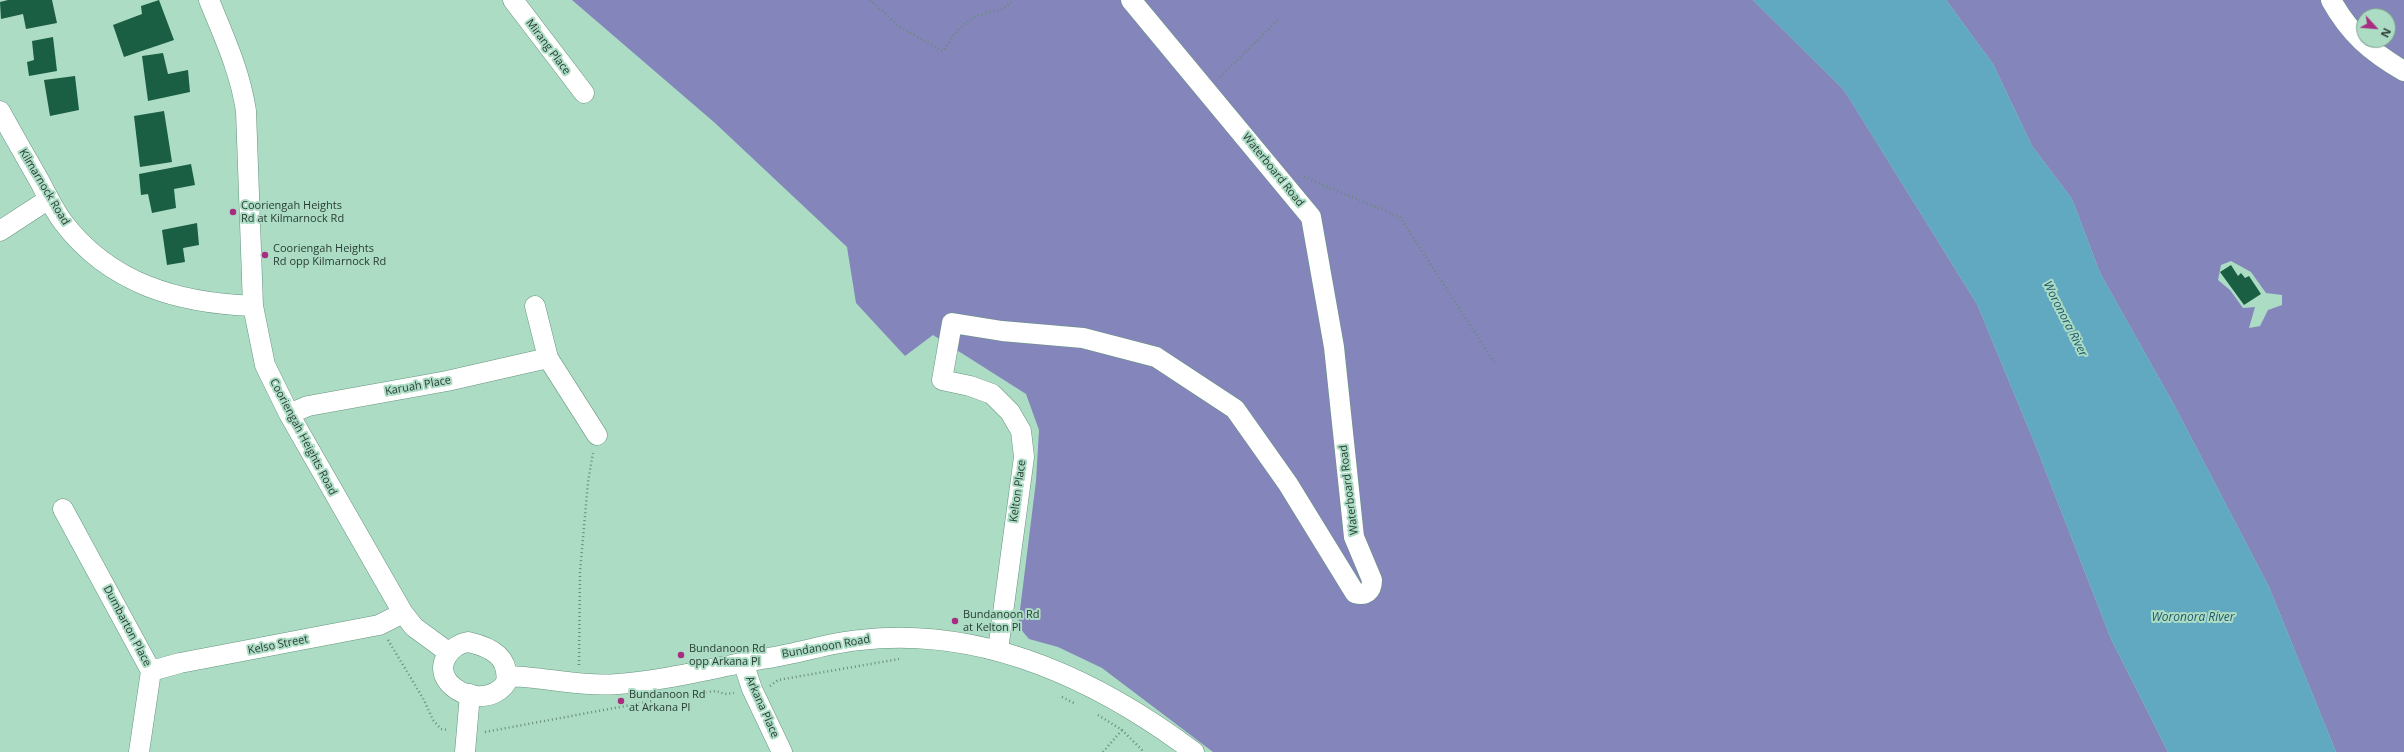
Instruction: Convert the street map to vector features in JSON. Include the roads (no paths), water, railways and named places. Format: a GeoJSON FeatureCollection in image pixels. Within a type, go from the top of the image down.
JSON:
{"type":"FeatureCollection","features":[{"type":"Feature","properties":{"kind":"street","name":"Cooriengah Heights Road"},"geometry":{"type":"LineString","coordinates":[[209,0],[236,65],[246,110],[253,306],[265,364],[289,414],[403,613],[414,627],[448,652]]}},
{"type":"Feature","properties":{"kind":"street","name":"Mirang Place"},"geometry":{"type":"LineString","coordinates":[[513,0],[584,93]]}},
{"type":"Feature","properties":{"kind":"street","name":"Waterboard Road"},"geometry":{"type":"LineString","coordinates":[[942,380],[952,323],[1002,331],[1083,338],[1156,357],[1235,409],[1288,484],[1355,592],[1361,595],[1368,593],[1372,586],[1372,580],[1354,537],[1334,347],[1311,217],[1131,0]]}},
{"type":"Feature","properties":{"kind":"street"},"geometry":{"type":"LineString","coordinates":[[2331,0],[2342,20],[2376,55],[2404,71]]}},
{"type":"Feature","properties":{"kind":"street","name":"Kilmarnock Road"},"geometry":{"type":"LineString","coordinates":[[0,110],[62,221],[79,242],[98,260],[121,276],[173,294],[204,302],[253,306]]}},
{"type":"Feature","properties":{"kind":"street"},"geometry":{"type":"LineString","coordinates":[[0,231],[49,199]]}},
{"type":"Feature","properties":{"kind":"street"},"geometry":{"type":"LineString","coordinates":[[535,306],[548,358],[597,435]]}},
{"type":"Feature","properties":{"kind":"street","name":"Karuah Place"},"geometry":{"type":"LineString","coordinates":[[289,414],[308,406],[447,381],[548,358]]}},
{"type":"Feature","properties":{"kind":"street","name":"Kelton Place"},"geometry":{"type":"LineString","coordinates":[[942,380],[970,386],[992,394],[1010,412],[1021,431],[1024,457],[998,650]]}},
{"type":"Feature","properties":{"kind":"street","name":"Dumbarton Place"},"geometry":{"type":"LineString","coordinates":[[63,509],[151,671],[139,752]]}},
{"type":"Feature","properties":{"kind":"street","name":"Kelso Street"},"geometry":{"type":"LineString","coordinates":[[151,671],[180,663],[379,625],[403,613]]}},
{"type":"Feature","properties":{"kind":"street","name":"Bundanoon Road"},"geometry":{"type":"LineString","coordinates":[[507,676],[524,676],[578,685],[619,684],[839,643],[877,638],[936,640],[968,643],[998,650],[1044,665],[1112,697],[1143,716],[1194,752]]}},
{"type":"Feature","properties":{"kind":"street"},"geometry":{"type":"LineString","coordinates":[[468,642],[480,645],[495,652],[501,657],[506,667],[506,683],[495,695],[483,697],[470,694],[449,682],[444,671],[444,660],[448,652],[460,644],[468,642]]}},
{"type":"Feature","properties":{"kind":"street","name":"Arkana Place"},"geometry":{"type":"LineString","coordinates":[[743,662],[752,689],[782,752]]}},
{"type":"Feature","properties":{"kind":"street"},"geometry":{"type":"LineString","coordinates":[[465,752],[470,694]]}},
{"type":"Feature","properties":{"kind":"water","name":"Woronora River"},"geometry":{"type":"Polygon","coordinates":[[[1753,0],[1946,0],[1993,64],[2032,146],[2072,199],[2100,273],[2173,403],[2269,587],[2336,752],[2168,752],[2111,639],[2035,444],[1977,304],[1844,90],[1753,0]]]}},
{"type":"Feature","properties":{"kind":"place","name":"Cooriengah Heights Rd at Kilmarnock Rd"},"geometry":{"type":"Point","coordinates":[233,212]}},
{"type":"Feature","properties":{"kind":"place","name":"Cooriengah Heights Rd opp Kilmarnock Rd"},"geometry":{"type":"Point","coordinates":[265,255]}},
{"type":"Feature","properties":{"kind":"place","name":"Bundanoon Rd at Kelton Pl"},"geometry":{"type":"Point","coordinates":[955,621]}},
{"type":"Feature","properties":{"kind":"place","name":"Bundanoon Rd opp Arkana Pl"},"geometry":{"type":"Point","coordinates":[681,655]}},
{"type":"Feature","properties":{"kind":"place","name":"Bundanoon Rd at Arkana Pl"},"geometry":{"type":"Point","coordinates":[621,701]}}]}
